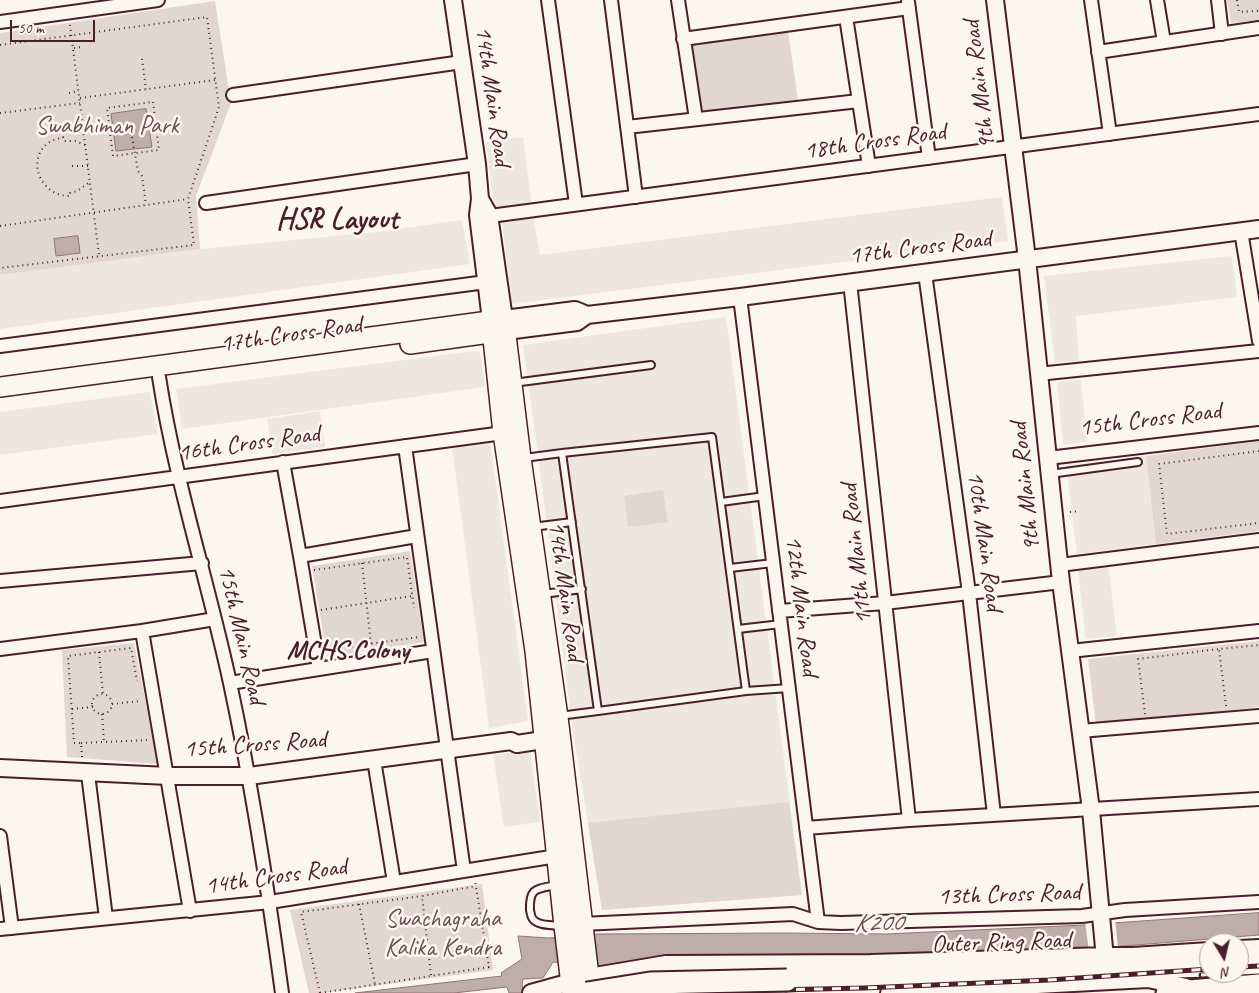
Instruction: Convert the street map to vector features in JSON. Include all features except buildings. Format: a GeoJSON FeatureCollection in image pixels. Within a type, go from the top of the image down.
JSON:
{"type":"FeatureCollection","features":[{"type":"Feature","properties":{"kind":"highway","name":"Outer Ring Road"},"geometry":{"type":"LineString","coordinates":[[581,983],[787,980],[1079,968],[1105,958],[1199,967]]}},
{"type":"Feature","properties":{"kind":"highway"},"geometry":{"type":"LineString","coordinates":[[1167,993],[1259,985]]}},
{"type":"Feature","properties":{"kind":"main road","name":"17th Cross Road"},"geometry":{"type":"LineString","coordinates":[[0,398],[159,377],[498,326]]}},
{"type":"Feature","properties":{"kind":"main road","name":"17th Cross Road"},"geometry":{"type":"LineString","coordinates":[[0,387],[498,326]]}},
{"type":"Feature","properties":{"kind":"main road","name":"14th Main Road"},"geometry":{"type":"LineString","coordinates":[[498,326],[512,383],[541,594],[573,930],[581,983]]}},
{"type":"Feature","properties":{"kind":"main road","name":"14th Main Road"},"geometry":{"type":"LineString","coordinates":[[498,326],[503,433],[535,651],[553,730],[557,856],[560,884],[573,930]]}},
{"type":"Feature","properties":{"kind":"street"},"geometry":{"type":"LineString","coordinates":[[0,22],[158,0]]}},
{"type":"Feature","properties":{"kind":"street","name":"14th Main Road"},"geometry":{"type":"LineString","coordinates":[[453,0],[477,164],[480,199],[478,215],[486,282],[498,326]]}},
{"type":"Feature","properties":{"kind":"street"},"geometry":{"type":"LineString","coordinates":[[548,0],[576,204]]}},
{"type":"Feature","properties":{"kind":"street"},"geometry":{"type":"LineString","coordinates":[[611,0],[636,197]]}},
{"type":"Feature","properties":{"kind":"street"},"geometry":{"type":"LineString","coordinates":[[678,0],[696,119]]}},
{"type":"Feature","properties":{"kind":"street","name":"9th Main Road"},"geometry":{"type":"LineString","coordinates":[[996,0],[1012,147],[1027,259],[1061,582],[1091,810],[1105,958]]}},
{"type":"Feature","properties":{"kind":"street"},"geometry":{"type":"LineString","coordinates":[[1091,0],[1110,134]]}},
{"type":"Feature","properties":{"kind":"street"},"geometry":{"type":"LineString","coordinates":[[1157,0],[1164,42]]}},
{"type":"Feature","properties":{"kind":"street"},"geometry":{"type":"LineString","coordinates":[[1218,0],[1222,34]]}},
{"type":"Feature","properties":{"kind":"street"},"geometry":{"type":"LineString","coordinates":[[684,39],[846,17],[908,4],[929,158]]}},
{"type":"Feature","properties":{"kind":"street"},"geometry":{"type":"LineString","coordinates":[[846,17],[869,166]]}},
{"type":"Feature","properties":{"kind":"street"},"geometry":{"type":"LineString","coordinates":[[1098,52],[1259,28]]}},
{"type":"Feature","properties":{"kind":"street"},"geometry":{"type":"LineString","coordinates":[[233,95],[462,62]]}},
{"type":"Feature","properties":{"kind":"street"},"geometry":{"type":"LineString","coordinates":[[627,126],[859,101]]}},
{"type":"Feature","properties":{"kind":"street","name":"18th Cross Road"},"geometry":{"type":"LineString","coordinates":[[494,216],[1259,114]]}},
{"type":"Feature","properties":{"kind":"street"},"geometry":{"type":"LineString","coordinates":[[206,203],[477,164]]}},
{"type":"Feature","properties":{"kind":"street","name":"14th Main Road"},"geometry":{"type":"LineString","coordinates":[[480,199],[494,216],[498,326]]}},
{"type":"Feature","properties":{"kind":"street","name":"17th Cross Road"},"geometry":{"type":"LineString","coordinates":[[498,326],[575,310],[587,315],[740,297],[1259,229]]}},
{"type":"Feature","properties":{"kind":"street"},"geometry":{"type":"LineString","coordinates":[[1241,231],[1259,342]]}},
{"type":"Feature","properties":{"kind":"street","name":"10th Main Road"},"geometry":{"type":"LineString","coordinates":[[925,273],[969,593],[994,815]]}},
{"type":"Feature","properties":{"kind":"street"},"geometry":{"type":"LineString","coordinates":[[0,346],[486,282]]}},
{"type":"Feature","properties":{"kind":"street","name":"11th Main Road"},"geometry":{"type":"LineString","coordinates":[[850,282],[909,820]]}},
{"type":"Feature","properties":{"kind":"street","name":"12th Main Road"},"geometry":{"type":"LineString","coordinates":[[740,297],[818,922]]}},
{"type":"Feature","properties":{"kind":"street"},"geometry":{"type":"LineString","coordinates":[[1038,374],[1259,350]]}},
{"type":"Feature","properties":{"kind":"street","name":"15th Main Road"},"geometry":{"type":"LineString","coordinates":[[159,377],[180,476],[230,683],[249,776],[270,902],[282,993]]}},
{"type":"Feature","properties":{"kind":"street","name":"16th Cross Road"},"geometry":{"type":"LineString","coordinates":[[0,501],[503,433]]}},
{"type":"Feature","properties":{"kind":"street","name":"15th Cross Road"},"geometry":{"type":"LineString","coordinates":[[1048,466],[1259,433]]}},
{"type":"Feature","properties":{"kind":"street"},"geometry":{"type":"LineString","coordinates":[[405,446],[447,750],[469,870]]}},
{"type":"Feature","properties":{"kind":"street"},"geometry":{"type":"LineString","coordinates":[[283,462],[318,668]]}},
{"type":"Feature","properties":{"kind":"street"},"geometry":{"type":"LineString","coordinates":[[300,556],[417,536]]}},
{"type":"Feature","properties":{"kind":"street"},"geometry":{"type":"LineString","coordinates":[[1060,565],[1259,540]]}},
{"type":"Feature","properties":{"kind":"street"},"geometry":{"type":"LineString","coordinates":[[0,581],[202,563]]}},
{"type":"Feature","properties":{"kind":"street"},"geometry":{"type":"LineString","coordinates":[[779,611],[885,603],[1061,582]]}},
{"type":"Feature","properties":{"kind":"street"},"geometry":{"type":"LineString","coordinates":[[0,649],[142,631],[215,619]]}},
{"type":"Feature","properties":{"kind":"street"},"geometry":{"type":"LineString","coordinates":[[142,631],[190,911]]}},
{"type":"Feature","properties":{"kind":"street"},"geometry":{"type":"LineString","coordinates":[[1070,651],[1259,631]]}},
{"type":"Feature","properties":{"kind":"street"},"geometry":{"type":"LineString","coordinates":[[230,683],[433,651]]}},
{"type":"Feature","properties":{"kind":"street"},"geometry":{"type":"LineString","coordinates":[[1080,731],[1259,716]]}},
{"type":"Feature","properties":{"kind":"street","name":"15th Cross Road"},"geometry":{"type":"LineString","coordinates":[[0,768],[85,768],[168,776],[249,776],[512,741],[515,734],[553,730]]}},
{"type":"Feature","properties":{"kind":"street"},"geometry":{"type":"LineString","coordinates":[[374,760],[394,882]]}},
{"type":"Feature","properties":{"kind":"street"},"geometry":{"type":"LineString","coordinates":[[85,768],[106,918]]}},
{"type":"Feature","properties":{"kind":"street"},"geometry":{"type":"LineString","coordinates":[[806,828],[1259,799]]}},
{"type":"Feature","properties":{"kind":"street"},"geometry":{"type":"LineString","coordinates":[[0,836],[6,928]]}},
{"type":"Feature","properties":{"kind":"street","name":"14th Cross Road"},"geometry":{"type":"LineString","coordinates":[[6,928],[270,902],[557,856]]}},
{"type":"Feature","properties":{"kind":"street","name":"13th Cross Road"},"geometry":{"type":"LineString","coordinates":[[573,930],[794,914],[818,922],[841,923],[1101,917],[1259,902]]}},
{"type":"Feature","properties":{"kind":"street"},"geometry":{"type":"LineString","coordinates":[[531,993],[666,964],[871,963],[1105,958],[1199,953]]}},
{"type":"Feature","properties":{"kind":"street"},"geometry":{"type":"LineString","coordinates":[[889,993],[1148,980],[1198,989]]}},
{"type":"Feature","properties":{"kind":"lane"},"geometry":{"type":"LineString","coordinates":[[512,383],[651,366]]}},
{"type":"Feature","properties":{"kind":"lane"},"geometry":{"type":"LineString","coordinates":[[521,458],[712,437],[746,691]]}},
{"type":"Feature","properties":{"kind":"lane"},"geometry":{"type":"LineString","coordinates":[[562,453],[598,711]]}},
{"type":"Feature","properties":{"kind":"lane"},"geometry":{"type":"LineString","coordinates":[[1048,466],[1138,462]]}},
{"type":"Feature","properties":{"kind":"lane"},"geometry":{"type":"LineString","coordinates":[[721,502],[765,496]]}},
{"type":"Feature","properties":{"kind":"lane"},"geometry":{"type":"LineString","coordinates":[[531,528],[572,522]]}},
{"type":"Feature","properties":{"kind":"lane"},"geometry":{"type":"LineString","coordinates":[[730,568],[773,563]]}},
{"type":"Feature","properties":{"kind":"lane"},"geometry":{"type":"LineString","coordinates":[[541,594],[582,590]]}},
{"type":"Feature","properties":{"kind":"lane"},"geometry":{"type":"LineString","coordinates":[[738,629],[780,624]]}},
{"type":"Feature","properties":{"kind":"lane"},"geometry":{"type":"LineString","coordinates":[[553,730],[598,711],[746,691],[788,688]]}},
{"type":"Feature","properties":{"kind":"lane"},"geometry":{"type":"LineString","coordinates":[[560,884],[533,892],[530,898],[531,916],[535,921],[543,924],[573,930]]}},
{"type":"Feature","properties":{"kind":"path"},"geometry":{"type":"LineString","coordinates":[[1238,0],[1239,12],[1259,11]]}},
{"type":"Feature","properties":{"kind":"path"},"geometry":{"type":"LineString","coordinates":[[0,45],[207,17],[219,106],[188,199],[194,245],[0,268]]}},
{"type":"Feature","properties":{"kind":"path"},"geometry":{"type":"LineString","coordinates":[[72,36],[99,255]]}},
{"type":"Feature","properties":{"kind":"path"},"geometry":{"type":"LineString","coordinates":[[74,48],[82,47]]}},
{"type":"Feature","properties":{"kind":"path"},"geometry":{"type":"LineString","coordinates":[[142,59],[146,89]]}},
{"type":"Feature","properties":{"kind":"path"},"geometry":{"type":"LineString","coordinates":[[80,98],[215,80]]}},
{"type":"Feature","properties":{"kind":"path"},"geometry":{"type":"LineString","coordinates":[[69,93],[79,91]]}},
{"type":"Feature","properties":{"kind":"path"},"geometry":{"type":"LineString","coordinates":[[153,102],[159,150],[135,153],[113,156],[106,108],[153,102]]}},
{"type":"Feature","properties":{"kind":"path"},"geometry":{"type":"LineString","coordinates":[[0,112],[80,103]]}},
{"type":"Feature","properties":{"kind":"path"},"geometry":{"type":"LineString","coordinates":[[85,146],[75,141],[64,141],[63,137],[48,143],[39,159],[38,173],[44,186],[61,196],[70,196],[70,193],[77,191],[90,182]]}},
{"type":"Feature","properties":{"kind":"path"},"geometry":{"type":"LineString","coordinates":[[132,137],[138,171],[142,176],[146,205]]}},
{"type":"Feature","properties":{"kind":"path"},"geometry":{"type":"LineString","coordinates":[[72,166],[88,166]]}},
{"type":"Feature","properties":{"kind":"path"},"geometry":{"type":"LineString","coordinates":[[0,226],[188,199]]}},
{"type":"Feature","properties":{"kind":"path"},"geometry":{"type":"LineString","coordinates":[[1259,452],[1159,464],[1167,534],[1259,523]]}},
{"type":"Feature","properties":{"kind":"path"},"geometry":{"type":"LineString","coordinates":[[1070,512],[1080,511]]}},
{"type":"Feature","properties":{"kind":"path"},"geometry":{"type":"LineString","coordinates":[[315,577],[313,570],[407,557],[415,612]]}},
{"type":"Feature","properties":{"kind":"path"},"geometry":{"type":"LineString","coordinates":[[362,563],[371,644]]}},
{"type":"Feature","properties":{"kind":"path"},"geometry":{"type":"LineString","coordinates":[[321,610],[412,596]]}},
{"type":"Feature","properties":{"kind":"path"},"geometry":{"type":"LineString","coordinates":[[328,642],[329,650],[419,638],[418,629]]}},
{"type":"Feature","properties":{"kind":"path"},"geometry":{"type":"LineString","coordinates":[[557,636],[587,631]]}},
{"type":"Feature","properties":{"kind":"path"},"geometry":{"type":"LineString","coordinates":[[1145,716],[1138,658],[1259,645]]}},
{"type":"Feature","properties":{"kind":"path"},"geometry":{"type":"LineString","coordinates":[[138,683],[131,648],[68,656],[74,744],[150,740],[148,732]]}},
{"type":"Feature","properties":{"kind":"path"},"geometry":{"type":"LineString","coordinates":[[1219,649],[1226,707]]}},
{"type":"Feature","properties":{"kind":"path"},"geometry":{"type":"LineString","coordinates":[[99,652],[103,695]]}},
{"type":"Feature","properties":{"kind":"path"},"geometry":{"type":"LineString","coordinates":[[103,695],[110,698],[112,704],[108,712],[97,713],[93,707],[96,697],[103,695]]}},
{"type":"Feature","properties":{"kind":"path"},"geometry":{"type":"LineString","coordinates":[[112,704],[141,701],[143,709]]}},
{"type":"Feature","properties":{"kind":"path"},"geometry":{"type":"LineString","coordinates":[[72,709],[93,707]]}},
{"type":"Feature","properties":{"kind":"path"},"geometry":{"type":"LineString","coordinates":[[102,714],[104,742]]}},
{"type":"Feature","properties":{"kind":"path"},"geometry":{"type":"LineString","coordinates":[[81,743],[85,768]]}},
{"type":"Feature","properties":{"kind":"path"},"geometry":{"type":"LineString","coordinates":[[469,870],[476,886],[489,967],[320,993],[301,912],[422,896],[476,886]]}},
{"type":"Feature","properties":{"kind":"path"},"geometry":{"type":"LineString","coordinates":[[422,896],[431,975]]}},
{"type":"Feature","properties":{"kind":"path"},"geometry":{"type":"LineString","coordinates":[[359,904],[376,984]]}},
{"type":"Feature","properties":{"kind":"shaded area"},"geometry":{"type":"Polygon","coordinates":[[[146,109],[152,147],[116,151],[111,114],[146,109]]]}},
{"type":"Feature","properties":{"kind":"shaded area"},"geometry":{"type":"Polygon","coordinates":[[[523,137],[532,206],[495,211],[486,142],[523,137]]]}},
{"type":"Feature","properties":{"kind":"shaded area"},"geometry":{"type":"Polygon","coordinates":[[[1002,197],[1008,241],[512,304],[502,222],[533,217],[540,255],[1002,197]]]}},
{"type":"Feature","properties":{"kind":"shaded area"},"geometry":{"type":"Polygon","coordinates":[[[462,220],[470,264],[0,329],[0,275],[200,249],[377,232],[462,220]]]}},
{"type":"Feature","properties":{"kind":"shaded area"},"geometry":{"type":"Polygon","coordinates":[[[78,236],[80,253],[56,256],[54,239],[78,236]]]}},
{"type":"Feature","properties":{"kind":"shaded area"},"geometry":{"type":"Polygon","coordinates":[[[1232,256],[1237,297],[1076,316],[1079,361],[1055,363],[1044,276],[1232,256]]]}},
{"type":"Feature","properties":{"kind":"shaded area"},"geometry":{"type":"Polygon","coordinates":[[[726,317],[802,895],[602,910],[573,731],[523,345],[726,317]]]}},
{"type":"Feature","properties":{"kind":"shaded area"},"geometry":{"type":"Polygon","coordinates":[[[475,351],[480,353],[485,387],[182,429],[176,389],[475,351]]]}},
{"type":"Feature","properties":{"kind":"shaded area"},"geometry":{"type":"Polygon","coordinates":[[[1081,380],[1087,442],[1063,445],[1057,382],[1081,380]]]}},
{"type":"Feature","properties":{"kind":"shaded area"},"geometry":{"type":"Polygon","coordinates":[[[150,392],[158,434],[0,455],[0,412],[150,392]]]}},
{"type":"Feature","properties":{"kind":"shaded area"},"geometry":{"type":"Polygon","coordinates":[[[320,411],[325,447],[272,454],[267,419],[320,411]]]}},
{"type":"Feature","properties":{"kind":"shaded area"},"geometry":{"type":"Polygon","coordinates":[[[490,441],[528,721],[489,728],[452,446],[490,441]]]}},
{"type":"Feature","properties":{"kind":"shaded area"},"geometry":{"type":"Polygon","coordinates":[[[1146,456],[1156,544],[1077,554],[1066,466],[1146,456]]]}},
{"type":"Feature","properties":{"kind":"shaded area"},"geometry":{"type":"Polygon","coordinates":[[[1108,562],[1117,636],[1086,639],[1077,565],[1108,562]]]}},
{"type":"Feature","properties":{"kind":"shaded area"},"geometry":{"type":"Polygon","coordinates":[[[530,750],[540,822],[504,827],[493,755],[530,750]]]}},
{"type":"Feature","properties":{"kind":"shaded area"},"geometry":{"type":"Polygon","coordinates":[[[1259,913],[1259,935],[1249,936],[1249,933],[1199,933],[1199,940],[1087,949],[891,958],[654,957],[604,966],[553,962],[543,978],[523,979],[524,993],[509,993],[507,987],[454,993],[355,993],[502,976],[501,973],[522,959],[518,936],[549,938],[599,934],[886,934],[1085,925],[1259,913]]]}},
{"type":"Feature","properties":{"kind":"green space"},"geometry":{"type":"Polygon","coordinates":[[[1227,0],[1259,0],[1259,20],[1231,23],[1227,0]]]}},
{"type":"Feature","properties":{"kind":"green space","name":"Swabhiman Park"},"geometry":{"type":"Polygon","coordinates":[[[215,1],[231,103],[196,196],[200,249],[0,275],[0,33],[215,1]]]}},
{"type":"Feature","properties":{"kind":"green space"},"geometry":{"type":"Polygon","coordinates":[[[788,31],[798,100],[700,113],[691,45],[788,31]]]}},
{"type":"Feature","properties":{"kind":"green space"},"geometry":{"type":"Polygon","coordinates":[[[1259,441],[1259,531],[1156,544],[1146,456],[1259,441]]]}},
{"type":"Feature","properties":{"kind":"green space"},"geometry":{"type":"Polygon","coordinates":[[[663,490],[668,522],[628,527],[624,496],[663,490]]]}},
{"type":"Feature","properties":{"kind":"green space"},"geometry":{"type":"Polygon","coordinates":[[[410,551],[424,642],[327,657],[312,566],[410,551]]]}},
{"type":"Feature","properties":{"kind":"green space"},"geometry":{"type":"Polygon","coordinates":[[[1259,641],[1259,707],[1096,725],[1088,659],[1259,641]]]}},
{"type":"Feature","properties":{"kind":"green space"},"geometry":{"type":"Polygon","coordinates":[[[134,643],[158,764],[67,757],[62,650],[134,643]]]}},
{"type":"Feature","properties":{"kind":"green space"},"geometry":{"type":"Polygon","coordinates":[[[789,802],[802,895],[602,910],[588,823],[789,802]]]}},
{"type":"Feature","properties":{"kind":"green space","name":"Swachagraha Kalika Kendra"},"geometry":{"type":"Polygon","coordinates":[[[482,884],[493,970],[323,993],[309,993],[290,910],[482,884]]]}},
{"type":"Feature","properties":{"kind":"pier"},"geometry":{"type":"Polygon","coordinates":[[[1115,919],[1118,948],[1089,951],[1085,922],[1115,919]]]}},
{"type":"Feature","properties":{"kind":"railway"},"geometry":{"type":"LineString","coordinates":[[1249,966],[1259,966]]}},
{"type":"Feature","properties":{"kind":"railway"},"geometry":{"type":"LineString","coordinates":[[634,993],[864,988],[1049,980],[1199,970]]}},
{"type":"Feature","properties":{"kind":"district","name":"HSR Layout"},"geometry":{"type":"Point","coordinates":[337,220]}},
{"type":"Feature","properties":{"kind":"district","name":"MCHS Colony"},"geometry":{"type":"Point","coordinates":[348,651]}},
{"type":"Feature","properties":{"kind":"water label","name":"K200"},"geometry":{"type":"Point","coordinates":[878,924]}}]}
